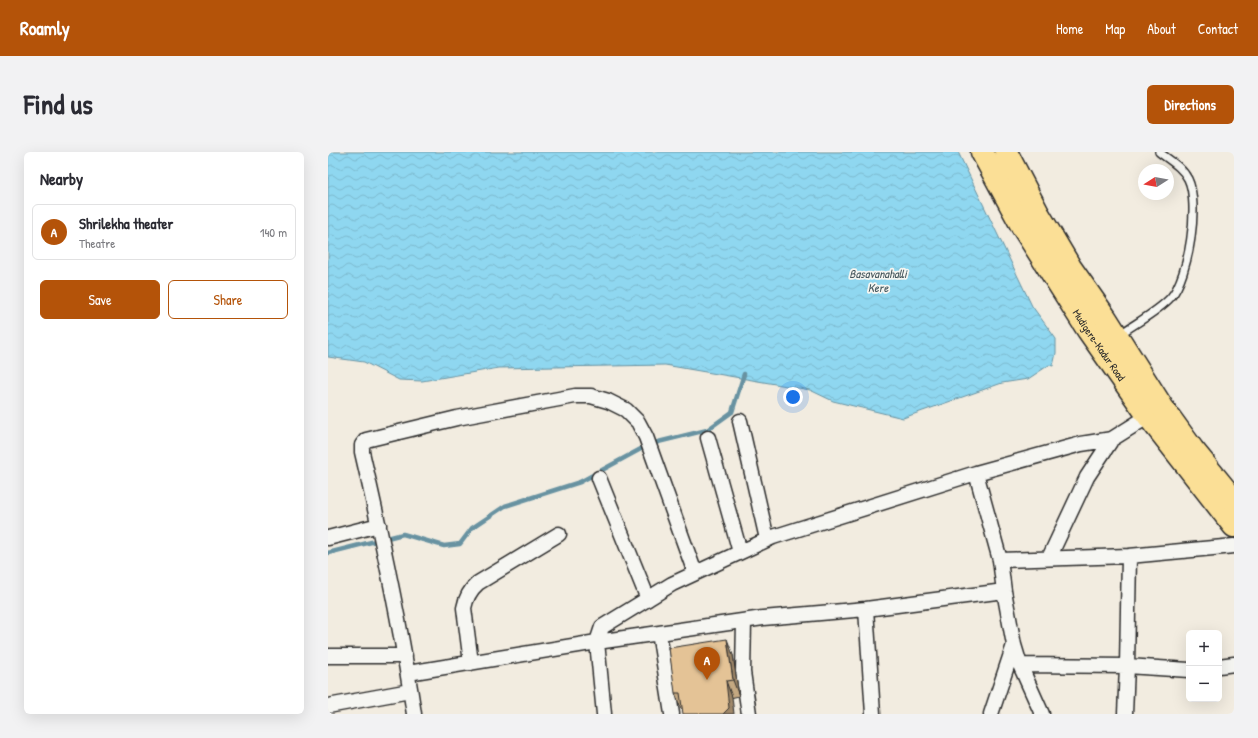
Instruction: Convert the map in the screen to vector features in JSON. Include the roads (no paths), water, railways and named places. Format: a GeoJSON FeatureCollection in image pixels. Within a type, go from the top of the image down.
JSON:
{"type":"FeatureCollection","features":[{"type":"Feature","properties":{"kind":"highway","name":"Mudigere-Kadur Road"},"geometry":{"type":"LineString","coordinates":[[982,152],[1022,226],[1072,305],[1155,412],[1234,526]]}},
{"type":"Feature","properties":{"kind":"highway","name":"Mudigere-Kadur Road"},"geometry":{"type":"LineString","coordinates":[[1006,152],[1039,215],[1070,267],[1106,317],[1117,336],[1155,412],[1193,450],[1234,500]]}},
{"type":"Feature","properties":{"kind":"street"},"geometry":{"type":"LineString","coordinates":[[414,714],[405,656],[362,452],[362,445],[366,440],[457,418],[575,396],[591,396],[608,400],[626,410],[638,422],[647,438],[695,573]]}},
{"type":"Feature","properties":{"kind":"street"},"geometry":{"type":"LineString","coordinates":[[604,714],[596,642],[602,627],[672,584],[767,539],[976,473],[1081,444],[1112,439],[1155,412]]}},
{"type":"Feature","properties":{"kind":"street"},"geometry":{"type":"LineString","coordinates":[[740,421],[767,539]]}},
{"type":"Feature","properties":{"kind":"street"},"geometry":{"type":"LineString","coordinates":[[708,438],[740,552]]}},
{"type":"Feature","properties":{"kind":"street"},"geometry":{"type":"LineString","coordinates":[[1049,558],[1087,477],[1112,439]]}},
{"type":"Feature","properties":{"kind":"street"},"geometry":{"type":"LineString","coordinates":[[976,473],[1000,560],[1014,645],[1020,665],[1042,714]]}},
{"type":"Feature","properties":{"kind":"street"},"geometry":{"type":"LineString","coordinates":[[599,478],[648,599]]}},
{"type":"Feature","properties":{"kind":"street"},"geometry":{"type":"LineString","coordinates":[[328,538],[379,529]]}},
{"type":"Feature","properties":{"kind":"street"},"geometry":{"type":"LineString","coordinates":[[471,663],[464,608],[466,599],[471,590],[478,583],[559,534]]}},
{"type":"Feature","properties":{"kind":"street"},"geometry":{"type":"LineString","coordinates":[[1000,560],[1129,556],[1234,546]]}},
{"type":"Feature","properties":{"kind":"street"},"geometry":{"type":"LineString","coordinates":[[1125,714],[1129,556]]}},
{"type":"Feature","properties":{"kind":"street"},"geometry":{"type":"LineString","coordinates":[[408,674],[596,642],[744,621],[866,609],[1004,591]]}},
{"type":"Feature","properties":{"kind":"street"},"geometry":{"type":"LineString","coordinates":[[866,609],[873,714]]}},
{"type":"Feature","properties":{"kind":"street"},"geometry":{"type":"LineString","coordinates":[[744,621],[743,672],[749,714]]}},
{"type":"Feature","properties":{"kind":"street"},"geometry":{"type":"LineString","coordinates":[[659,633],[672,714]]}},
{"type":"Feature","properties":{"kind":"street"},"geometry":{"type":"LineString","coordinates":[[991,714],[1014,645]]}},
{"type":"Feature","properties":{"kind":"street"},"geometry":{"type":"LineString","coordinates":[[328,656],[405,656]]}},
{"type":"Feature","properties":{"kind":"street"},"geometry":{"type":"LineString","coordinates":[[1222,666],[1234,664]]}},
{"type":"Feature","properties":{"kind":"street"},"geometry":{"type":"LineString","coordinates":[[1020,665],[1127,666],[1186,670]]}},
{"type":"Feature","properties":{"kind":"street"},"geometry":{"type":"LineString","coordinates":[[328,706],[410,692]]}},
{"type":"Feature","properties":{"kind":"lane"},"geometry":{"type":"LineString","coordinates":[[1117,336],[1161,306],[1171,297],[1181,282],[1185,268],[1192,234],[1193,192],[1183,171],[1159,152]]}},
{"type":"Feature","properties":{"kind":"water","name":"Basavanahalli Kere"},"geometry":{"type":"Polygon","coordinates":[[[328,152],[958,152],[1032,306],[1056,339],[1056,353],[1053,366],[1049,365],[1028,379],[1002,383],[903,418],[833,401],[810,390],[665,365],[499,368],[422,381],[399,380],[364,362],[328,357],[328,152]]]}},
{"type":"Feature","properties":{"kind":"waterway"},"geometry":{"type":"LineString","coordinates":[[328,553],[403,534],[444,546],[460,544],[472,528],[505,506],[580,482],[650,444],[707,430],[732,412],[744,374]]}},
{"type":"Feature","properties":{"kind":"place","name":"Shrilekha theater"},"geometry":{"type":"Point","coordinates":[707,680]}}]}
